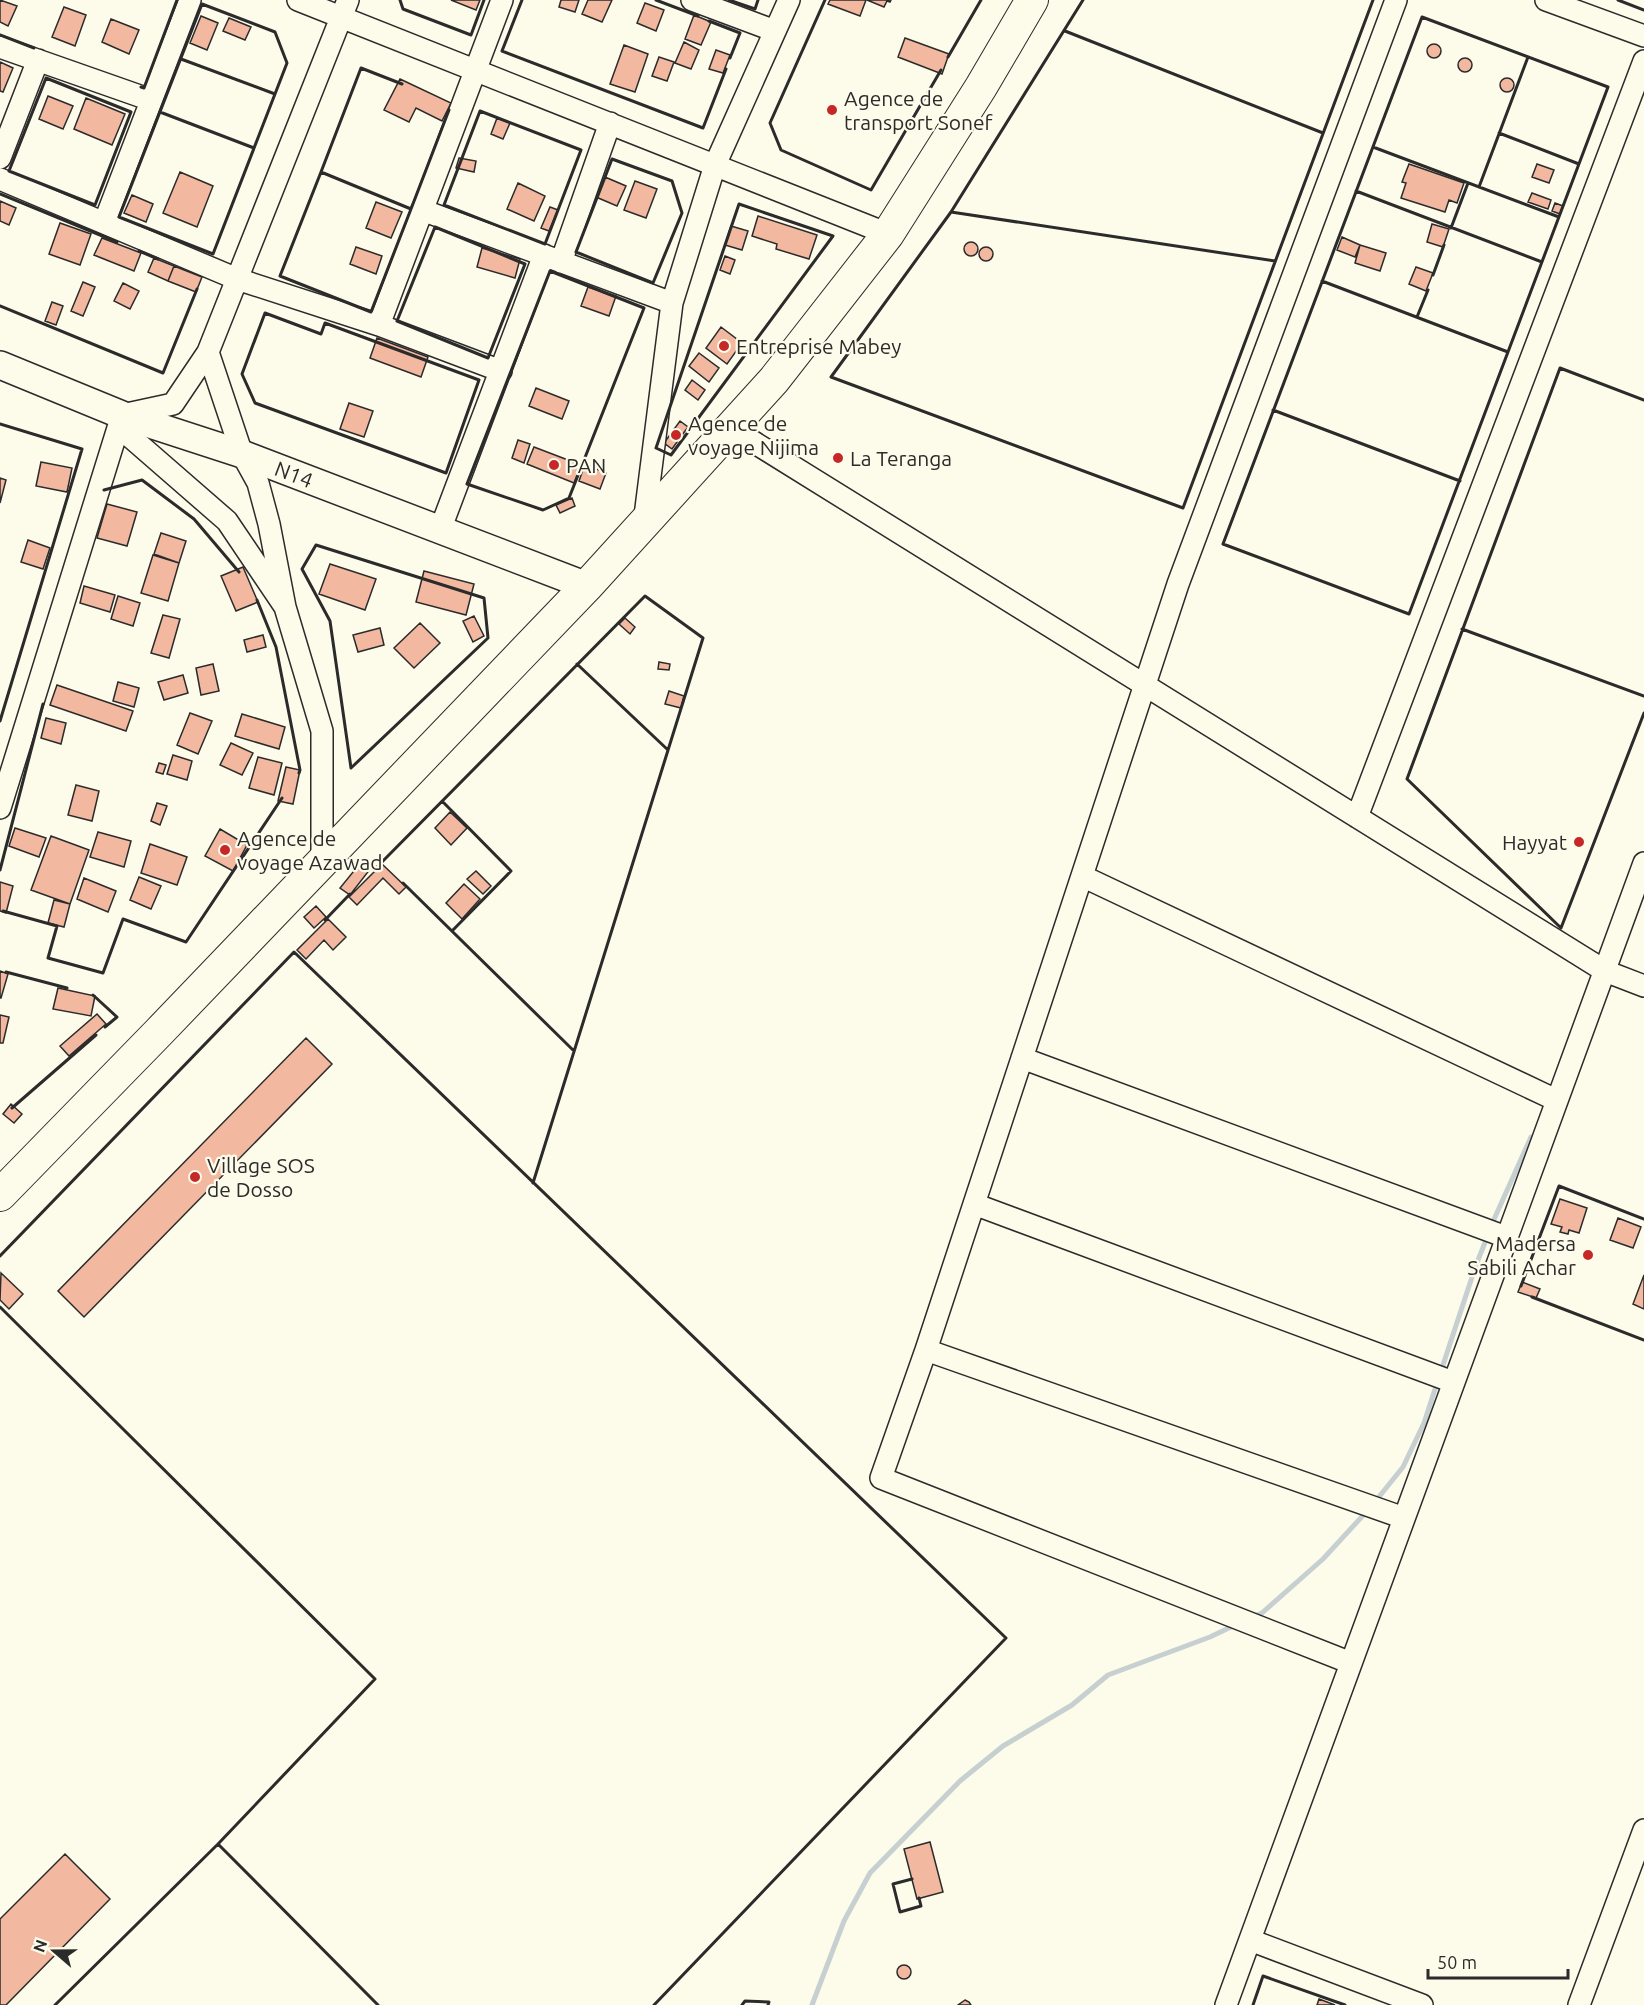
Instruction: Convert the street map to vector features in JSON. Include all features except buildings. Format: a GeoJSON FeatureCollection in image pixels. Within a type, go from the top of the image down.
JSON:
{"type":"FeatureCollection","features":[{"type":"Feature","properties":{"kind":"highway"},"geometry":{"type":"LineString","coordinates":[[0,1195],[587,586],[774,380],[888,234],[981,87],[1032,0]]}},
{"type":"Feature","properties":{"kind":"main road","name":"N14"},"geometry":{"type":"LineString","coordinates":[[0,365],[121,421],[242,454],[587,586]]}},
{"type":"Feature","properties":{"kind":"street"},"geometry":{"type":"LineString","coordinates":[[104,223],[190,0]]}},
{"type":"Feature","properties":{"kind":"street"},"geometry":{"type":"LineString","coordinates":[[298,0],[345,8],[476,69],[888,234]]}},
{"type":"Feature","properties":{"kind":"street"},"geometry":{"type":"LineString","coordinates":[[379,325],[502,0]]}},
{"type":"Feature","properties":{"kind":"street"},"geometry":{"type":"LineString","coordinates":[[692,0],[776,31]]}},
{"type":"Feature","properties":{"kind":"street"},"geometry":{"type":"LineString","coordinates":[[643,526],[672,303],[715,165],[789,0]]}},
{"type":"Feature","properties":{"kind":"street"},"geometry":{"type":"LineString","coordinates":[[1351,1663],[881,1478],[926,1350],[1183,573],[1396,0]]}},
{"type":"Feature","properties":{"kind":"street"},"geometry":{"type":"LineString","coordinates":[[1546,0],[1644,36]]}},
{"type":"Feature","properties":{"kind":"street"},"geometry":{"type":"LineString","coordinates":[[121,421],[173,404],[208,352],[345,8]]}},
{"type":"Feature","properties":{"kind":"street"},"geometry":{"type":"LineString","coordinates":[[0,47],[152,100]]}},
{"type":"Feature","properties":{"kind":"street"},"geometry":{"type":"LineString","coordinates":[[0,158],[38,60]]}},
{"type":"Feature","properties":{"kind":"street"},"geometry":{"type":"LineString","coordinates":[[1358,817],[1644,61]]}},
{"type":"Feature","properties":{"kind":"street"},"geometry":{"type":"LineString","coordinates":[[440,530],[501,371],[553,259],[610,123]]}},
{"type":"Feature","properties":{"kind":"street"},"geometry":{"type":"LineString","coordinates":[[0,179],[237,279],[379,325],[501,371]]}},
{"type":"Feature","properties":{"kind":"street"},"geometry":{"type":"LineString","coordinates":[[422,210],[672,303]]}},
{"type":"Feature","properties":{"kind":"street"},"geometry":{"type":"LineString","coordinates":[[208,352],[242,454],[258,483],[269,524],[285,607],[322,731],[322,862]]}},
{"type":"Feature","properties":{"kind":"street"},"geometry":{"type":"LineString","coordinates":[[121,421],[227,521],[285,607]]}},
{"type":"Feature","properties":{"kind":"street"},"geometry":{"type":"LineString","coordinates":[[0,808],[121,421]]}},
{"type":"Feature","properties":{"kind":"street"},"geometry":{"type":"LineString","coordinates":[[731,428],[1605,971],[1644,986]]}},
{"type":"Feature","properties":{"kind":"street"},"geometry":{"type":"LineString","coordinates":[[1226,2005],[1644,863]]}},
{"type":"Feature","properties":{"kind":"street"},"geometry":{"type":"LineString","coordinates":[[1082,876],[1556,1100]]}},
{"type":"Feature","properties":{"kind":"street"},"geometry":{"type":"LineString","coordinates":[[1022,1058],[1506,1237]]}},
{"type":"Feature","properties":{"kind":"street"},"geometry":{"type":"LineString","coordinates":[[974,1204],[1453,1382]]}},
{"type":"Feature","properties":{"kind":"street"},"geometry":{"type":"LineString","coordinates":[[926,1350],[1404,1518]]}},
{"type":"Feature","properties":{"kind":"street"},"geometry":{"type":"LineString","coordinates":[[1579,2005],[1644,1830]]}},
{"type":"Feature","properties":{"kind":"street"},"geometry":{"type":"LineString","coordinates":[[1250,1940],[1409,2003]]}},
{"type":"Feature","properties":{"kind":"waterway"},"geometry":{"type":"LineString","coordinates":[[1491,1226],[1531,1137]]}},
{"type":"Feature","properties":{"kind":"waterway"},"geometry":{"type":"LineString","coordinates":[[1440,1374],[1488,1235]]}},
{"type":"Feature","properties":{"kind":"waterway"},"geometry":{"type":"LineString","coordinates":[[1374,1503],[1403,1467],[1424,1423],[1437,1383]]}},
{"type":"Feature","properties":{"kind":"waterway"},"geometry":{"type":"LineString","coordinates":[[1252,1617],[1262,1613],[1323,1559],[1368,1510]]}},
{"type":"Feature","properties":{"kind":"waterway"},"geometry":{"type":"LineString","coordinates":[[812,2005],[844,1921],[870,1873],[960,1781],[1003,1746],[1072,1705],[1108,1675],[1210,1637],[1235,1625]]}},
{"type":"Feature","properties":{"kind":"wall"},"geometry":{"type":"LineString","coordinates":[[141,87],[144,88],[177,0]]}},
{"type":"Feature","properties":{"kind":"wall"},"geometry":{"type":"LineString","coordinates":[[400,0],[403,9],[471,35],[484,0]]}},
{"type":"Feature","properties":{"kind":"wall"},"geometry":{"type":"LineString","coordinates":[[522,0],[502,51],[703,128],[726,69]]}},
{"type":"Feature","properties":{"kind":"wall"},"geometry":{"type":"LineString","coordinates":[[656,0],[698,16]]}},
{"type":"Feature","properties":{"kind":"wall"},"geometry":{"type":"LineString","coordinates":[[729,0],[755,9],[758,0]]}},
{"type":"Feature","properties":{"kind":"wall"},"geometry":{"type":"LineString","coordinates":[[825,0],[770,123],[781,150],[871,190],[941,70]]}},
{"type":"Feature","properties":{"kind":"wall"},"geometry":{"type":"LineString","coordinates":[[948,57],[981,0]]}},
{"type":"Feature","properties":{"kind":"wall"},"geometry":{"type":"LineString","coordinates":[[1083,0],[951,212],[831,377],[1183,508],[1373,0]]}},
{"type":"Feature","properties":{"kind":"wall"},"geometry":{"type":"LineString","coordinates":[[1618,0],[1644,10]]}},
{"type":"Feature","properties":{"kind":"wall"},"geometry":{"type":"LineString","coordinates":[[202,4],[275,32],[287,63],[213,254],[119,217],[202,4]]}},
{"type":"Feature","properties":{"kind":"wall"},"geometry":{"type":"LineString","coordinates":[[1422,17],[1608,87],[1409,614],[1223,544],[1422,17]]}},
{"type":"Feature","properties":{"kind":"wall"},"geometry":{"type":"LineString","coordinates":[[709,21],[740,33],[730,58]]}},
{"type":"Feature","properties":{"kind":"wall"},"geometry":{"type":"LineString","coordinates":[[1065,31],[1323,133]]}},
{"type":"Feature","properties":{"kind":"wall"},"geometry":{"type":"LineString","coordinates":[[0,35],[34,48]]}},
{"type":"Feature","properties":{"kind":"wall"},"geometry":{"type":"LineString","coordinates":[[1479,187],[1528,57]]}},
{"type":"Feature","properties":{"kind":"wall"},"geometry":{"type":"LineString","coordinates":[[181,59],[275,94]]}},
{"type":"Feature","properties":{"kind":"wall"},"geometry":{"type":"LineString","coordinates":[[321,172],[361,68],[402,84]]}},
{"type":"Feature","properties":{"kind":"wall"},"geometry":{"type":"LineString","coordinates":[[46,78],[131,112],[95,205],[9,171],[46,78]]}},
{"type":"Feature","properties":{"kind":"wall"},"geometry":{"type":"LineString","coordinates":[[411,209],[449,110]]}},
{"type":"Feature","properties":{"kind":"wall"},"geometry":{"type":"LineString","coordinates":[[480,111],[581,150],[545,244],[444,205],[480,111]]}},
{"type":"Feature","properties":{"kind":"wall"},"geometry":{"type":"LineString","coordinates":[[160,112],[254,148]]}},
{"type":"Feature","properties":{"kind":"wall"},"geometry":{"type":"LineString","coordinates":[[1499,133],[1579,164]]}},
{"type":"Feature","properties":{"kind":"wall"},"geometry":{"type":"LineString","coordinates":[[1373,147],[1559,217]]}},
{"type":"Feature","properties":{"kind":"wall"},"geometry":{"type":"LineString","coordinates":[[612,159],[672,181],[682,213],[653,283],[576,252],[612,159]]}},
{"type":"Feature","properties":{"kind":"wall"},"geometry":{"type":"LineString","coordinates":[[321,172],[411,209],[371,312],[280,276],[321,172]]}},
{"type":"Feature","properties":{"kind":"wall"},"geometry":{"type":"LineString","coordinates":[[1451,228],[1468,183]]}},
{"type":"Feature","properties":{"kind":"wall"},"geometry":{"type":"LineString","coordinates":[[1356,191],[1542,262]]}},
{"type":"Feature","properties":{"kind":"wall"},"geometry":{"type":"LineString","coordinates":[[0,194],[117,242]]}},
{"type":"Feature","properties":{"kind":"wall"},"geometry":{"type":"LineString","coordinates":[[739,204],[833,236],[671,455],[656,448],[739,204]]}},
{"type":"Feature","properties":{"kind":"wall"},"geometry":{"type":"LineString","coordinates":[[951,212],[1275,261]]}},
{"type":"Feature","properties":{"kind":"wall"},"geometry":{"type":"LineString","coordinates":[[435,227],[525,264],[488,358],[397,321],[435,227]]}},
{"type":"Feature","properties":{"kind":"wall"},"geometry":{"type":"LineString","coordinates":[[1433,275],[1444,245]]}},
{"type":"Feature","properties":{"kind":"wall"},"geometry":{"type":"LineString","coordinates":[[139,251],[158,259]]}},
{"type":"Feature","properties":{"kind":"wall"},"geometry":{"type":"LineString","coordinates":[[550,271],[644,308],[569,498],[543,510],[467,484],[550,271]]}},
{"type":"Feature","properties":{"kind":"wall"},"geometry":{"type":"LineString","coordinates":[[1322,281],[1508,352]]}},
{"type":"Feature","properties":{"kind":"wall"},"geometry":{"type":"LineString","coordinates":[[0,306],[163,373],[197,289]]}},
{"type":"Feature","properties":{"kind":"wall"},"geometry":{"type":"LineString","coordinates":[[1417,317],[1428,290]]}},
{"type":"Feature","properties":{"kind":"wall"},"geometry":{"type":"LineString","coordinates":[[265,313],[321,334],[325,323],[479,380],[446,473],[255,403],[242,374],[265,313]]}},
{"type":"Feature","properties":{"kind":"wall"},"geometry":{"type":"LineString","coordinates":[[1644,400],[1560,368],[1407,779],[1561,928],[1644,713]]}},
{"type":"Feature","properties":{"kind":"wall"},"geometry":{"type":"LineString","coordinates":[[1273,410],[1460,481]]}},
{"type":"Feature","properties":{"kind":"wall"},"geometry":{"type":"LineString","coordinates":[[0,424],[82,449],[0,721]]}},
{"type":"Feature","properties":{"kind":"wall"},"geometry":{"type":"LineString","coordinates":[[104,490],[142,480],[194,519],[239,572]]}},
{"type":"Feature","properties":{"kind":"wall"},"geometry":{"type":"LineString","coordinates":[[316,545],[484,598],[488,638],[351,768],[330,621],[302,569],[316,545]]}},
{"type":"Feature","properties":{"kind":"wall"},"geometry":{"type":"LineString","coordinates":[[378,866],[645,596],[703,638],[533,1183]]}},
{"type":"Feature","properties":{"kind":"wall"},"geometry":{"type":"LineString","coordinates":[[257,600],[276,647],[299,773]]}},
{"type":"Feature","properties":{"kind":"wall"},"geometry":{"type":"LineString","coordinates":[[1462,629],[1644,696]]}},
{"type":"Feature","properties":{"kind":"wall"},"geometry":{"type":"LineString","coordinates":[[577,664],[668,750]]}},
{"type":"Feature","properties":{"kind":"wall"},"geometry":{"type":"LineString","coordinates":[[0,870],[43,704]]}},
{"type":"Feature","properties":{"kind":"wall"},"geometry":{"type":"LineString","coordinates":[[3,911],[57,926],[48,958],[103,973],[123,919],[186,942],[282,798]]}},
{"type":"Feature","properties":{"kind":"wall"},"geometry":{"type":"LineString","coordinates":[[442,801],[511,871],[452,931]]}},
{"type":"Feature","properties":{"kind":"wall"},"geometry":{"type":"LineString","coordinates":[[403,883],[574,1051]]}},
{"type":"Feature","properties":{"kind":"wall"},"geometry":{"type":"LineString","coordinates":[[325,920],[350,894]]}},
{"type":"Feature","properties":{"kind":"wall"},"geometry":{"type":"LineString","coordinates":[[0,1256],[294,952],[1006,1638],[654,2005]]}},
{"type":"Feature","properties":{"kind":"wall"},"geometry":{"type":"LineString","coordinates":[[6,972],[67,988]]}},
{"type":"Feature","properties":{"kind":"wall"},"geometry":{"type":"LineString","coordinates":[[93,995],[117,1017],[105,1027]]}},
{"type":"Feature","properties":{"kind":"wall"},"geometry":{"type":"LineString","coordinates":[[12,1108],[96,1035]]}},
{"type":"Feature","properties":{"kind":"wall"},"geometry":{"type":"LineString","coordinates":[[1521,1286],[1559,1186],[1644,1219]]}},
{"type":"Feature","properties":{"kind":"wall"},"geometry":{"type":"LineString","coordinates":[[1532,1297],[1644,1340]]}},
{"type":"Feature","properties":{"kind":"wall"},"geometry":{"type":"LineString","coordinates":[[0,1307],[375,1679],[218,1844],[55,2005]]}},
{"type":"Feature","properties":{"kind":"wall"},"geometry":{"type":"LineString","coordinates":[[220,1842],[218,1844],[378,2005]]}},
{"type":"Feature","properties":{"kind":"wall"},"geometry":{"type":"LineString","coordinates":[[912,1879],[893,1884],[900,1912],[921,1906],[919,1898]]}},
{"type":"Feature","properties":{"kind":"wall"},"geometry":{"type":"LineString","coordinates":[[1253,2005],[1263,1976],[1345,2005]]}},
{"type":"Feature","properties":{"kind":"wall"},"geometry":{"type":"LineString","coordinates":[[742,2005],[745,2001],[769,2002],[768,2005]]}},
{"type":"Feature","properties":{"kind":"place","name":"Agence de transport Sonef"},"geometry":{"type":"Point","coordinates":[832,110]}},
{"type":"Feature","properties":{"kind":"place","name":"Entreprise Mabey"},"geometry":{"type":"Point","coordinates":[724,346]}},
{"type":"Feature","properties":{"kind":"place","name":"Agence de voyage Nijima"},"geometry":{"type":"Point","coordinates":[676,435]}},
{"type":"Feature","properties":{"kind":"place","name":"La Teranga"},"geometry":{"type":"Point","coordinates":[838,458]}},
{"type":"Feature","properties":{"kind":"place","name":"PAN"},"geometry":{"type":"Point","coordinates":[554,465]}},
{"type":"Feature","properties":{"kind":"place","name":"Hayyat"},"geometry":{"type":"Point","coordinates":[1579,842]}},
{"type":"Feature","properties":{"kind":"place","name":"Agence de voyage Azawad"},"geometry":{"type":"Point","coordinates":[225,850]}},
{"type":"Feature","properties":{"kind":"place","name":"Village SOS de Dosso"},"geometry":{"type":"Point","coordinates":[195,1177]}},
{"type":"Feature","properties":{"kind":"place","name":"Madersa Sabili Achar"},"geometry":{"type":"Point","coordinates":[1588,1255]}}]}
